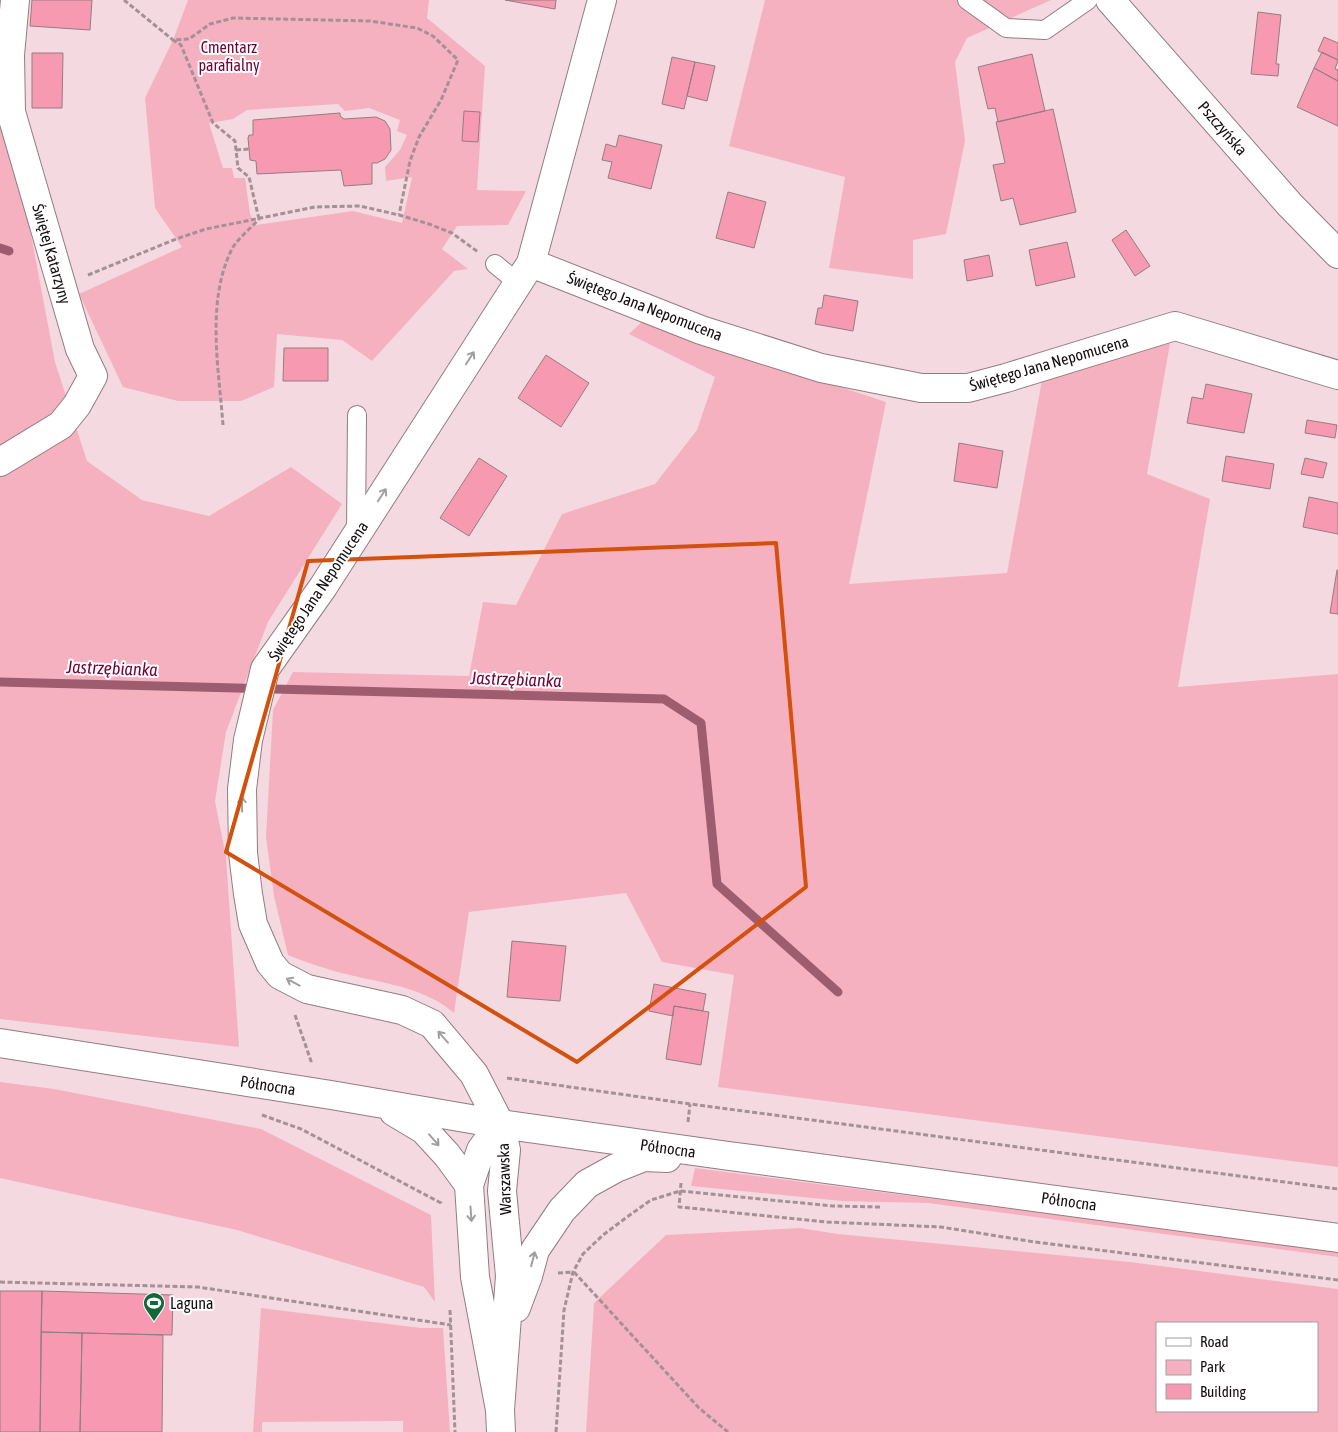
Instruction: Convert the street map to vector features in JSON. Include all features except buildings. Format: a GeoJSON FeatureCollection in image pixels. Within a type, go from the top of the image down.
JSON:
{"type":"FeatureCollection","features":[{"type":"Feature","properties":{"kind":"street","name":"Świętej Katarzyny"},"geometry":{"type":"LineString","coordinates":[[0,462],[61,425],[77,405],[93,376],[80,349],[11,112],[10,55],[15,0]]}},
{"type":"Feature","properties":{"kind":"street","name":"Świętego Jana Nepomucena"},"geometry":{"type":"LineString","coordinates":[[500,1124],[474,1074],[432,1024],[402,1010],[307,989],[280,974],[270,963],[253,924],[248,894],[243,852],[242,789],[248,740],[262,681],[524,273],[602,0]]}},
{"type":"Feature","properties":{"kind":"street","name":"Pszczyńska"},"geometry":{"type":"LineString","coordinates":[[1110,0],[1290,205],[1338,254]]}},
{"type":"Feature","properties":{"kind":"street","name":"Świętego Jana Nepomucena"},"geometry":{"type":"LineString","coordinates":[[524,273],[822,368],[921,388],[968,388],[1175,326],[1338,375]]}},
{"type":"Feature","properties":{"kind":"street","name":"Północna"},"geometry":{"type":"LineString","coordinates":[[0,1043],[500,1124],[1338,1238]]}},
{"type":"Feature","properties":{"kind":"street"},"geometry":{"type":"LineString","coordinates":[[379,1104],[424,1130],[469,1185]]}},
{"type":"Feature","properties":{"kind":"street","name":"Warszawska"},"geometry":{"type":"LineString","coordinates":[[500,1124],[481,1150],[469,1185],[475,1278],[500,1421]]}},
{"type":"Feature","properties":{"kind":"street","name":"Warszawska"},"geometry":{"type":"LineString","coordinates":[[500,1124],[506,1150],[502,1191],[510,1276],[504,1337],[500,1421]]}},
{"type":"Feature","properties":{"kind":"street"},"geometry":{"type":"LineString","coordinates":[[504,1337],[528,1276],[535,1250],[562,1210],[587,1184],[616,1168],[644,1157],[700,1159],[729,1156]]}},
{"type":"Feature","properties":{"kind":"lane"},"geometry":{"type":"LineString","coordinates":[[968,0],[1006,28],[1045,30],[1088,0]]}},
{"type":"Feature","properties":{"kind":"lane"},"geometry":{"type":"LineString","coordinates":[[495,264],[524,273]]}},
{"type":"Feature","properties":{"kind":"lane"},"geometry":{"type":"LineString","coordinates":[[356,536],[358,415]]}},
{"type":"Feature","properties":{"kind":"path"},"geometry":{"type":"LineString","coordinates":[[124,0],[181,45],[213,123],[235,141],[238,168],[249,177],[259,219]]}},
{"type":"Feature","properties":{"kind":"path"},"geometry":{"type":"LineString","coordinates":[[174,40],[189,39],[210,24],[233,18],[370,21],[417,28],[433,36],[458,60],[441,100],[419,137],[410,161],[398,215]]}},
{"type":"Feature","properties":{"kind":"path"},"geometry":{"type":"LineString","coordinates":[[236,150],[249,149]]}},
{"type":"Feature","properties":{"kind":"path"},"geometry":{"type":"LineString","coordinates":[[61,286],[176,239],[206,229],[314,207],[360,206],[429,224],[452,233],[495,264]]}},
{"type":"Feature","properties":{"kind":"path"},"geometry":{"type":"LineString","coordinates":[[223,425],[216,326],[218,293],[231,250],[259,219]]}},
{"type":"Feature","properties":{"kind":"path"},"geometry":{"type":"LineString","coordinates":[[295,1014],[311,1061]]}},
{"type":"Feature","properties":{"kind":"path"},"geometry":{"type":"LineString","coordinates":[[474,1074],[1338,1189]]}},
{"type":"Feature","properties":{"kind":"path"},"geometry":{"type":"LineString","coordinates":[[301,1129],[441,1203]]}},
{"type":"Feature","properties":{"kind":"path"},"geometry":{"type":"LineString","coordinates":[[556,1432],[564,1310],[573,1272],[584,1254],[603,1235],[651,1200],[680,1191],[680,1207],[827,1222],[941,1227],[1035,1242],[1338,1280]]}},
{"type":"Feature","properties":{"kind":"path"},"geometry":{"type":"LineString","coordinates":[[573,1272],[699,1408],[728,1432]]}},
{"type":"Feature","properties":{"kind":"path"},"geometry":{"type":"LineString","coordinates":[[0,1282],[198,1286],[451,1325]]}},
{"type":"Feature","properties":{"kind":"path"},"geometry":{"type":"LineString","coordinates":[[450,1306],[455,1432]]}},
{"type":"Feature","properties":{"kind":"highlighted area"},"geometry":{"type":"Polygon","coordinates":[[[776,543],[806,887],[577,1062],[226,852],[308,561],[776,543]]]}},
{"type":"Feature","properties":{"kind":"green space","name":"Cmentarz parafialny"},"geometry":{"type":"Polygon","coordinates":[[[188,0],[429,0],[427,18],[485,66],[477,190],[526,191],[508,225],[457,226],[442,249],[468,269],[454,271],[372,361],[342,340],[277,334],[274,387],[241,401],[178,401],[123,387],[79,294],[182,247],[155,208],[145,98],[173,40],[188,0]],[[338,104],[247,110],[233,119],[209,123],[223,168],[232,168],[234,178],[245,178],[250,214],[256,225],[353,211],[402,223],[412,177],[386,181],[385,167],[400,150],[407,135],[397,131],[400,120],[369,108],[345,111],[338,104]]]}},
{"type":"Feature","properties":{"kind":"green space"},"geometry":{"type":"Polygon","coordinates":[[[765,0],[1051,0],[967,38],[955,62],[965,141],[946,234],[913,240],[913,279],[829,268],[845,177],[729,146],[765,0]]]}},
{"type":"Feature","properties":{"kind":"green space"},"geometry":{"type":"Polygon","coordinates":[[[0,70],[55,362],[87,461],[142,500],[209,516],[291,467],[342,504],[268,622],[226,732],[215,801],[226,857],[239,1047],[0,1019],[0,70]]]}},
{"type":"Feature","properties":{"kind":"green space"},"geometry":{"type":"Polygon","coordinates":[[[647,317],[714,345],[886,402],[849,584],[1007,573],[1042,380],[1171,338],[1147,474],[1210,499],[1178,687],[1338,674],[1338,1167],[718,1087],[734,975],[662,962],[626,893],[469,912],[454,1013],[431,998],[419,993],[394,985],[329,970],[288,955],[274,896],[266,837],[273,710],[293,672],[469,676],[483,602],[516,605],[562,514],[655,484],[697,430],[715,377],[629,334],[647,317]]]}},
{"type":"Feature","properties":{"kind":"green space"},"geometry":{"type":"Polygon","coordinates":[[[0,1082],[54,1089],[261,1129],[431,1215],[435,1302],[424,1287],[237,1230],[0,1178],[0,1082]]]}},
{"type":"Feature","properties":{"kind":"green space"},"geometry":{"type":"Polygon","coordinates":[[[695,1168],[1338,1251],[1338,1257],[928,1203],[842,1201],[691,1186],[695,1168]]]}},
{"type":"Feature","properties":{"kind":"green space"},"geometry":{"type":"Polygon","coordinates":[[[800,1228],[838,1234],[1130,1262],[1338,1289],[1338,1432],[586,1432],[594,1303],[666,1235],[800,1228]]]}},
{"type":"Feature","properties":{"kind":"green space"},"geometry":{"type":"Polygon","coordinates":[[[261,1308],[421,1328],[443,1328],[450,1432],[403,1432],[403,1421],[262,1422],[262,1432],[253,1432],[261,1308]]]}},
{"type":"Feature","properties":{"kind":"waterway"},"geometry":{"type":"LineString","coordinates":[[0,248],[9,251]]}},
{"type":"Feature","properties":{"kind":"waterway","name":"Jastrzębianka"},"geometry":{"type":"LineString","coordinates":[[0,682],[664,699],[701,723],[717,884],[838,992]]}},
{"type":"Feature","properties":{"kind":"place","name":"Laguna"},"geometry":{"type":"Point","coordinates":[154,1322]}}]}
